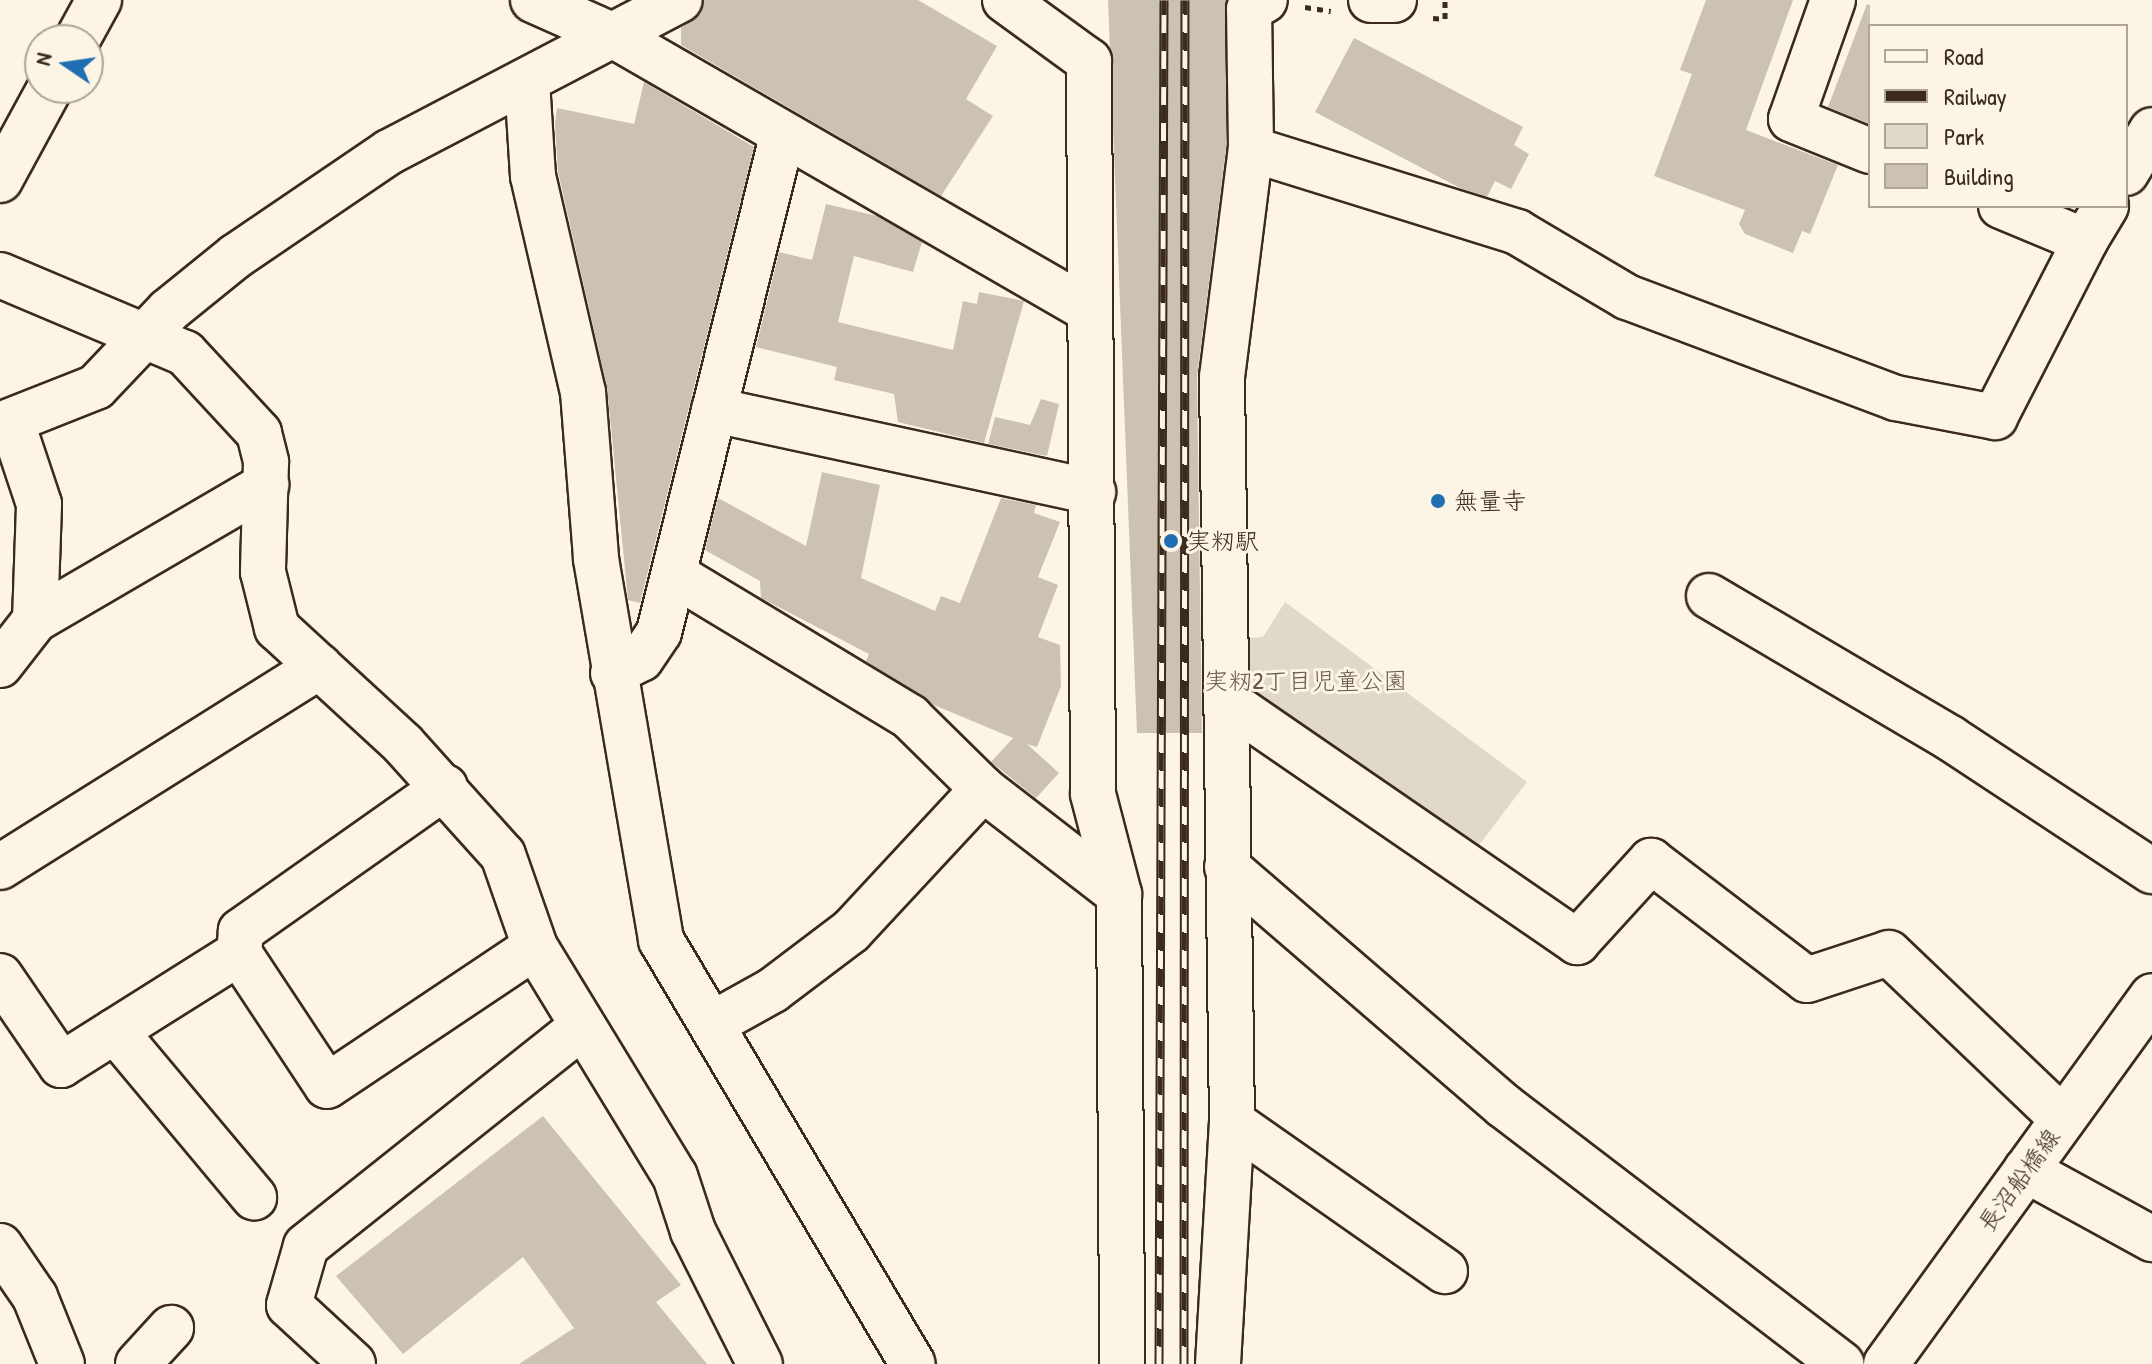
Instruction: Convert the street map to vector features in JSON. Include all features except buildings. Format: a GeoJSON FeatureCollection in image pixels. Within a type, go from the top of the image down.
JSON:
{"type":"FeatureCollection","features":[{"type":"Feature","properties":{"kind":"street"},"geometry":{"type":"LineString","coordinates":[[86,24],[99,0]]}},
{"type":"Feature","properties":{"kind":"street"},"geometry":{"type":"LineString","coordinates":[[533,0],[616,37],[782,137],[1089,310]]}},
{"type":"Feature","properties":{"kind":"street"},"geometry":{"type":"LineString","coordinates":[[35,620],[39,504],[6,424],[96,387],[148,336],[168,311],[303,206],[680,0]]}},
{"type":"Feature","properties":{"kind":"street"},"geometry":{"type":"LineString","coordinates":[[1005,0],[1089,61],[1093,794],[1119,894],[1122,1364]]}},
{"type":"Feature","properties":{"kind":"street"},"geometry":{"type":"LineString","coordinates":[[1218,1364],[1232,1122],[1222,377],[1251,149],[1249,9],[1265,0]]}},
{"type":"Feature","properties":{"kind":"street"},"geometry":{"type":"LineString","coordinates":[[1371,0],[1394,0]]}},
{"type":"Feature","properties":{"kind":"street"},"geometry":{"type":"LineString","coordinates":[[1833,0],[1791,119],[1868,150]]}},
{"type":"Feature","properties":{"kind":"street"},"geometry":{"type":"LineString","coordinates":[[527,81],[536,190],[583,392],[613,673],[661,940],[913,1364]]}},
{"type":"Feature","properties":{"kind":"street"},"geometry":{"type":"LineString","coordinates":[[0,180],[41,104]]}},
{"type":"Feature","properties":{"kind":"street"},"geometry":{"type":"LineString","coordinates":[[2128,170],[2152,130]]}},
{"type":"Feature","properties":{"kind":"street"},"geometry":{"type":"LineString","coordinates":[[613,673],[641,659],[653,641],[675,575],[782,137]]}},
{"type":"Feature","properties":{"kind":"street"},"geometry":{"type":"LineString","coordinates":[[1251,149],[1517,232],[1627,297],[1896,398],[1995,417],[2096,223],[2012,208]]}},
{"type":"Feature","properties":{"kind":"street"},"geometry":{"type":"LineString","coordinates":[[0,275],[185,353],[259,433],[266,485],[263,572],[277,628],[445,787],[503,855],[535,947],[580,1028],[675,1176],[693,1231],[760,1364]]}},
{"type":"Feature","properties":{"kind":"street"},"geometry":{"type":"LineString","coordinates":[[714,410],[1093,492]]}},
{"type":"Feature","properties":{"kind":"street"},"geometry":{"type":"LineString","coordinates":[[0,665],[35,620],[266,485]]}},
{"type":"Feature","properties":{"kind":"street"},"geometry":{"type":"LineString","coordinates":[[675,575],[910,717],[983,789],[1119,894]]}},
{"type":"Feature","properties":{"kind":"street"},"geometry":{"type":"LineString","coordinates":[[1709,596],[1950,738],[2152,871]]}},
{"type":"Feature","properties":{"kind":"street"},"geometry":{"type":"LineString","coordinates":[[0,867],[319,667]]}},
{"type":"Feature","properties":{"kind":"street"},"geometry":{"type":"LineString","coordinates":[[1228,702],[1577,942],[1651,861],[1807,980],[1889,953],[2063,1119]]}},
{"type":"Feature","properties":{"kind":"street"},"geometry":{"type":"LineString","coordinates":[[445,787],[241,931],[239,953],[327,1086],[535,947]]}},
{"type":"Feature","properties":{"kind":"street"},"geometry":{"type":"LineString","coordinates":[[712,1024],[773,990],[851,931],[983,789]]}},
{"type":"Feature","properties":{"kind":"street"},"geometry":{"type":"LineString","coordinates":[[1227,867],[1504,1106],[1842,1364]]}},
{"type":"Feature","properties":{"kind":"street"},"geometry":{"type":"LineString","coordinates":[[0,976],[61,1065],[239,953]]}},
{"type":"Feature","properties":{"kind":"street","name":"長沼船橋線"},"geometry":{"type":"LineString","coordinates":[[1898,1360],[2026,1170],[2152,996]]}},
{"type":"Feature","properties":{"kind":"street"},"geometry":{"type":"LineString","coordinates":[[353,1364],[289,1305],[306,1246],[580,1028]]}},
{"type":"Feature","properties":{"kind":"street"},"geometry":{"type":"LineString","coordinates":[[115,1031],[254,1197]]}},
{"type":"Feature","properties":{"kind":"street"},"geometry":{"type":"LineString","coordinates":[[1232,1122],[1445,1271]]}},
{"type":"Feature","properties":{"kind":"street"},"geometry":{"type":"LineString","coordinates":[[2026,1170],[2152,1239]]}},
{"type":"Feature","properties":{"kind":"street"},"geometry":{"type":"LineString","coordinates":[[0,1246],[35,1297],[62,1364]]}},
{"type":"Feature","properties":{"kind":"street"},"geometry":{"type":"LineString","coordinates":[[138,1364],[171,1328]]}},
{"type":"Feature","properties":{"kind":"green space","name":"実籾2丁目児童公園"},"geometry":{"type":"Polygon","coordinates":[[[1285,602],[1527,782],[1470,857],[1238,696],[1237,639],[1263,637],[1285,602]]]}},
{"type":"Feature","properties":{"kind":"railway"},"geometry":{"type":"LineString","coordinates":[[1159,1364],[1164,0]]}},
{"type":"Feature","properties":{"kind":"railway"},"geometry":{"type":"LineString","coordinates":[[1184,1364],[1185,0]]}},
{"type":"Feature","properties":{"kind":"place","name":"無量寺"},"geometry":{"type":"Point","coordinates":[1438,501]}},
{"type":"Feature","properties":{"kind":"place","name":"実籾駅"},"geometry":{"type":"Point","coordinates":[1171,541]}}]}
